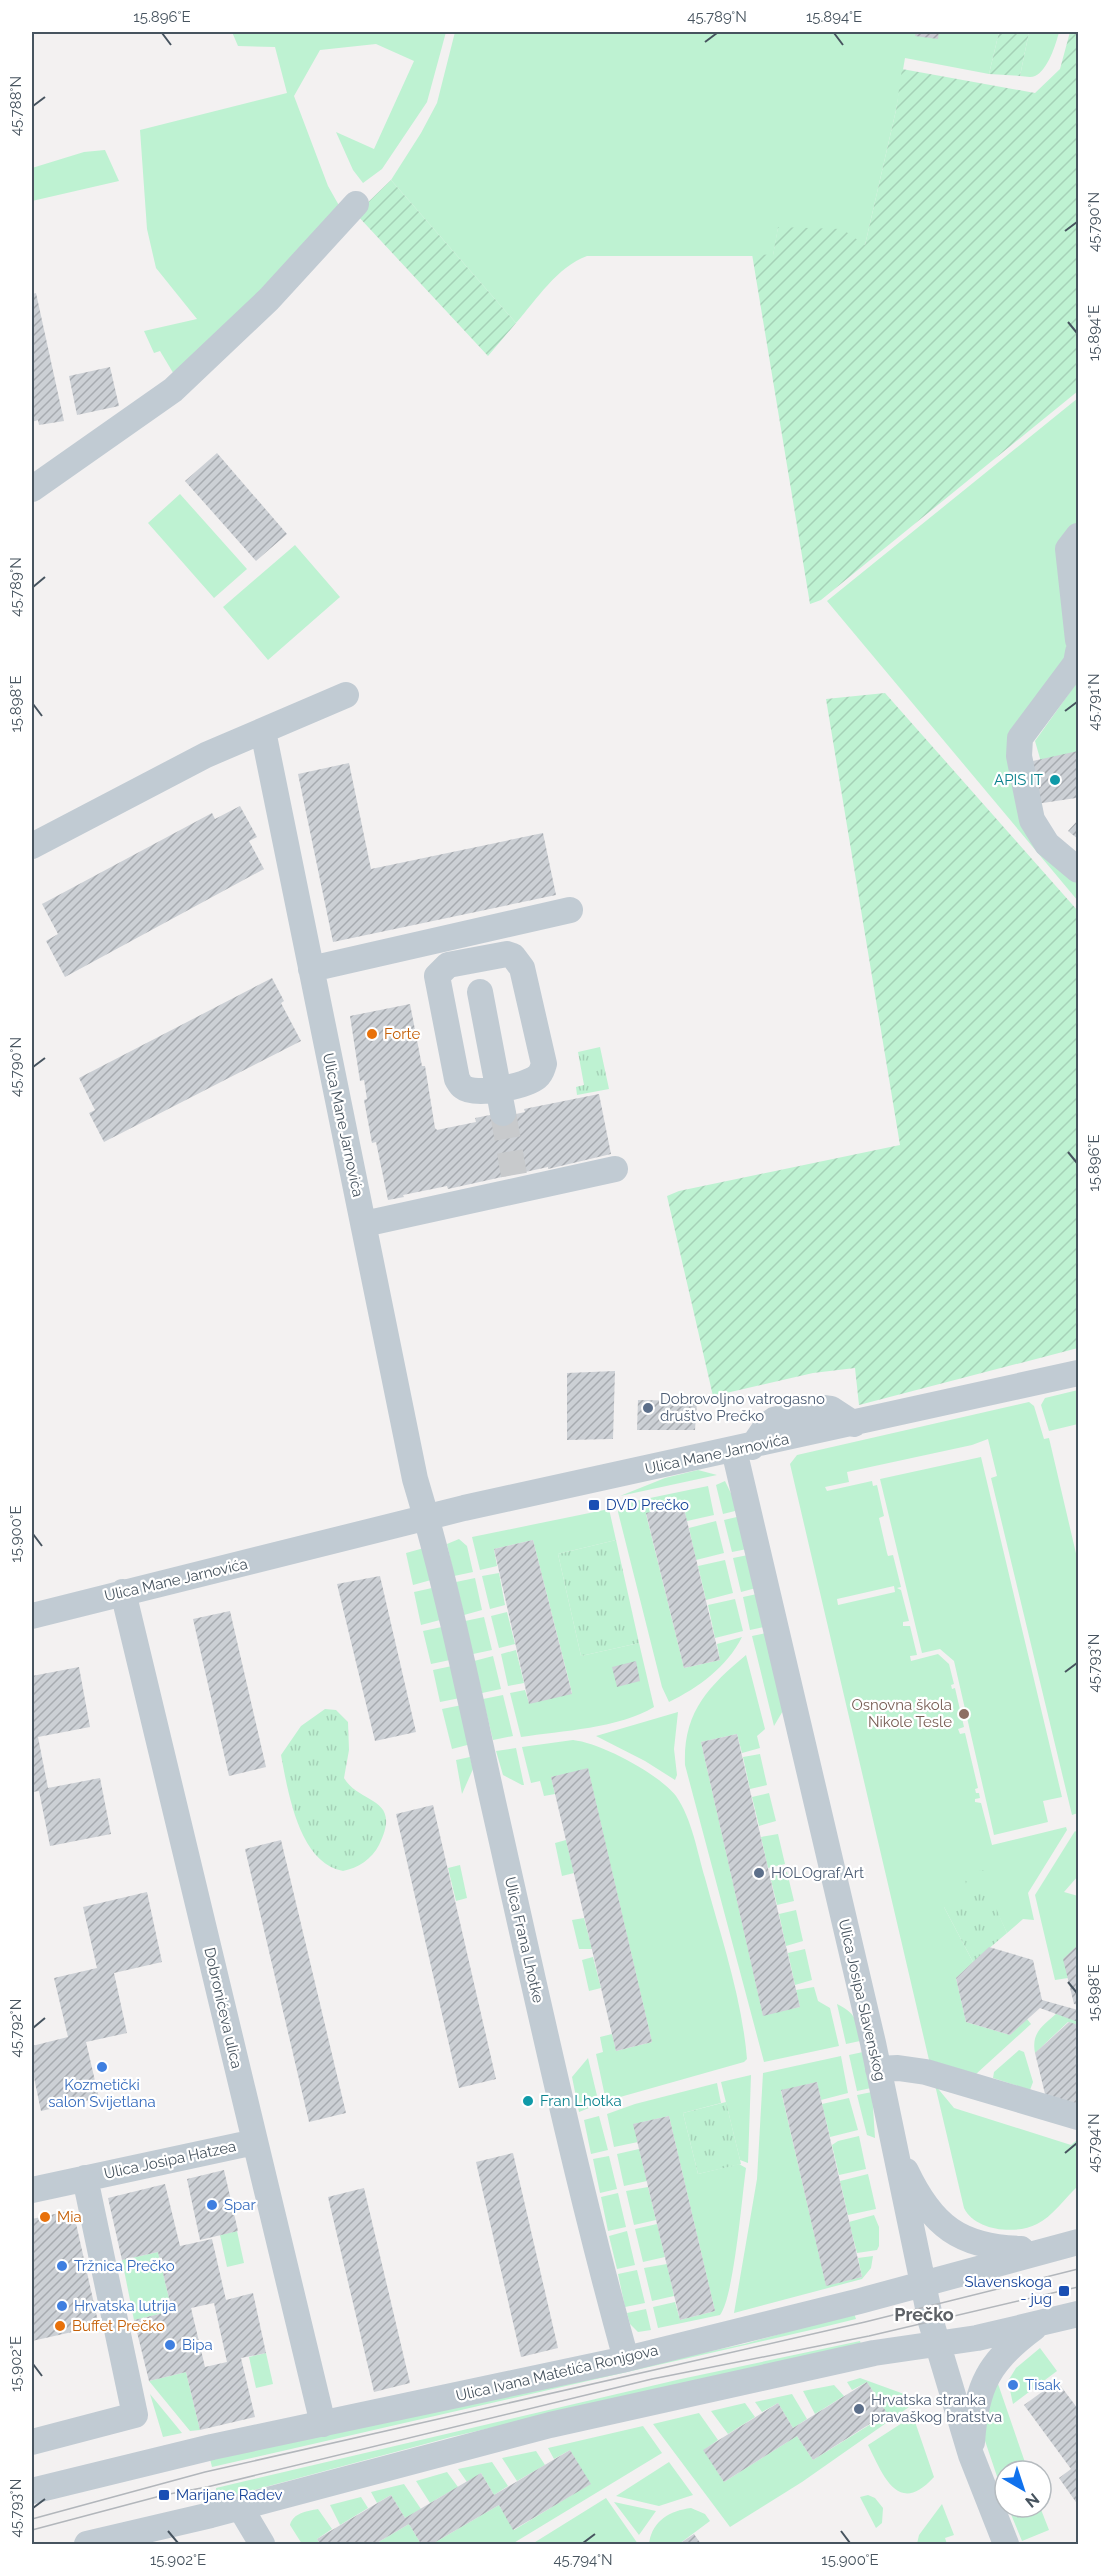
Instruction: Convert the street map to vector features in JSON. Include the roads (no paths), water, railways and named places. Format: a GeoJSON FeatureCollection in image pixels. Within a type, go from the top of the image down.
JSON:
{"type":"FeatureCollection","features":[{"type":"Feature","properties":{"kind":"street"},"geometry":{"type":"LineString","coordinates":[[32,489],[173,390],[269,299],[356,204]]}},
{"type":"Feature","properties":{"kind":"street"},"geometry":{"type":"LineString","coordinates":[[1078,536],[1068,549],[1078,640]]}},
{"type":"Feature","properties":{"kind":"street"},"geometry":{"type":"LineString","coordinates":[[1078,652],[1076,663],[1020,738],[1019,756],[1032,820],[1047,844],[1078,870]]}},
{"type":"Feature","properties":{"kind":"street"},"geometry":{"type":"LineString","coordinates":[[32,846],[206,755],[346,695]]}},
{"type":"Feature","properties":{"kind":"street","name":"Ulica Mane Jarnovića"},"geometry":{"type":"LineString","coordinates":[[263,731],[415,1479],[426,1519]]}},
{"type":"Feature","properties":{"kind":"street"},"geometry":{"type":"LineString","coordinates":[[311,969],[570,910]]}},
{"type":"Feature","properties":{"kind":"street"},"geometry":{"type":"LineString","coordinates":[[507,954],[513,956],[522,968],[543,1064],[536,1078],[500,1101],[463,1087],[457,1079],[436,983],[441,970],[448,965],[507,954]]}},
{"type":"Feature","properties":{"kind":"street"},"geometry":{"type":"LineString","coordinates":[[480,992],[500,1101]]}},
{"type":"Feature","properties":{"kind":"street"},"geometry":{"type":"LineString","coordinates":[[364,1224],[516,1183],[615,1169]]}},
{"type":"Feature","properties":{"kind":"street","name":"Ulica Mane Jarnovića"},"geometry":{"type":"LineString","coordinates":[[32,1616],[464,1508],[1078,1373]]}},
{"type":"Feature","properties":{"kind":"street","name":"Ulica Josipa Slavenskog"},"geometry":{"type":"LineString","coordinates":[[743,1448],[878,2069],[922,2283],[937,2345],[971,2455],[1006,2544]]}},
{"type":"Feature","properties":{"kind":"street","name":"Ulica Frana Lhotke"},"geometry":{"type":"LineString","coordinates":[[426,1519],[470,1699],[565,2120],[626,2359]]}},
{"type":"Feature","properties":{"kind":"street","name":"Dobronićeva ulica"},"geometry":{"type":"LineString","coordinates":[[123,1592],[323,2424]]}},
{"type":"Feature","properties":{"kind":"street"},"geometry":{"type":"LineString","coordinates":[[878,2069],[898,2068],[926,2072],[1078,2117]]}},
{"type":"Feature","properties":{"kind":"street"},"geometry":{"type":"LineString","coordinates":[[892,2141],[916,2192],[932,2213],[959,2237],[981,2245],[1045,2250]]}},
{"type":"Feature","properties":{"kind":"street","name":"Ulica Josipa Hatzea"},"geometry":{"type":"LineString","coordinates":[[32,2190],[255,2142]]}},
{"type":"Feature","properties":{"kind":"street","name":"Ulica Josipa Hatzea"},"geometry":{"type":"LineString","coordinates":[[32,2442],[135,2415],[85,2178]]}},
{"type":"Feature","properties":{"kind":"street","name":"Ulica Ivana Matetića Ronjgova"},"geometry":{"type":"LineString","coordinates":[[32,2491],[212,2447],[626,2359],[860,2301],[1078,2242]]}},
{"type":"Feature","properties":{"kind":"street"},"geometry":{"type":"LineString","coordinates":[[87,2544],[240,2507],[539,2427],[874,2353],[937,2345],[1078,2314]]}},
{"type":"Feature","properties":{"kind":"street"},"geometry":{"type":"LineString","coordinates":[[971,2455],[973,2417],[984,2379],[1005,2351],[1040,2323]]}},
{"type":"Feature","properties":{"kind":"street"},"geometry":{"type":"LineString","coordinates":[[240,2507],[262,2544]]}},
{"type":"Feature","properties":{"kind":"tunnel"},"geometry":{"type":"LineString","coordinates":[[503,1113],[514,1175]]}},
{"type":"Feature","properties":{"kind":"tram line"},"geometry":{"type":"LineString","coordinates":[[32,2519],[205,2472],[865,2322],[1078,2269]]}},
{"type":"Feature","properties":{"kind":"tram line"},"geometry":{"type":"LineString","coordinates":[[32,2530],[164,2495],[207,2487],[652,2379],[869,2336],[1078,2287]]}},
{"type":"Feature","properties":{"kind":"place","name":"APIS IT"},"geometry":{"type":"Point","coordinates":[1055,780]}},
{"type":"Feature","properties":{"kind":"place","name":"Forte"},"geometry":{"type":"Point","coordinates":[372,1034]}},
{"type":"Feature","properties":{"kind":"place","name":"Dobrovoljno vatrogasno društvo Prečko"},"geometry":{"type":"Point","coordinates":[648,1408]}},
{"type":"Feature","properties":{"kind":"place","name":"DVD Prečko"},"geometry":{"type":"Point","coordinates":[594,1505]}},
{"type":"Feature","properties":{"kind":"place","name":"Osnovna škola Nikole Tesle"},"geometry":{"type":"Point","coordinates":[964,1714]}},
{"type":"Feature","properties":{"kind":"place","name":"HOLOgraf Art"},"geometry":{"type":"Point","coordinates":[759,1873]}},
{"type":"Feature","properties":{"kind":"place","name":"Kozmetički salon Svijetlana"},"geometry":{"type":"Point","coordinates":[102,2067]}},
{"type":"Feature","properties":{"kind":"place","name":"Fran Lhotka"},"geometry":{"type":"Point","coordinates":[528,2101]}},
{"type":"Feature","properties":{"kind":"place","name":"Spar"},"geometry":{"type":"Point","coordinates":[212,2205]}},
{"type":"Feature","properties":{"kind":"place","name":"Mia"},"geometry":{"type":"Point","coordinates":[45,2217]}},
{"type":"Feature","properties":{"kind":"place","name":"Tržnica Prečko"},"geometry":{"type":"Point","coordinates":[62,2266]}},
{"type":"Feature","properties":{"kind":"place","name":"Slavenskoga - jug"},"geometry":{"type":"Point","coordinates":[1064,2291]}},
{"type":"Feature","properties":{"kind":"place","name":"Hrvatska lutrija"},"geometry":{"type":"Point","coordinates":[62,2306]}},
{"type":"Feature","properties":{"kind":"place","name":"Buffet Prečko"},"geometry":{"type":"Point","coordinates":[60,2326]}},
{"type":"Feature","properties":{"kind":"place","name":"Bipa"},"geometry":{"type":"Point","coordinates":[170,2345]}},
{"type":"Feature","properties":{"kind":"place","name":"Tisak"},"geometry":{"type":"Point","coordinates":[1013,2385]}},
{"type":"Feature","properties":{"kind":"place","name":"Hrvatska stranka pravaškog bratstva"},"geometry":{"type":"Point","coordinates":[859,2409]}},
{"type":"Feature","properties":{"kind":"place","name":"Marijane Radev"},"geometry":{"type":"Point","coordinates":[164,2495]}},
{"type":"Feature","properties":{"kind":"district","name":"Prečko"},"geometry":{"type":"Point","coordinates":[924,2315]}}]}
